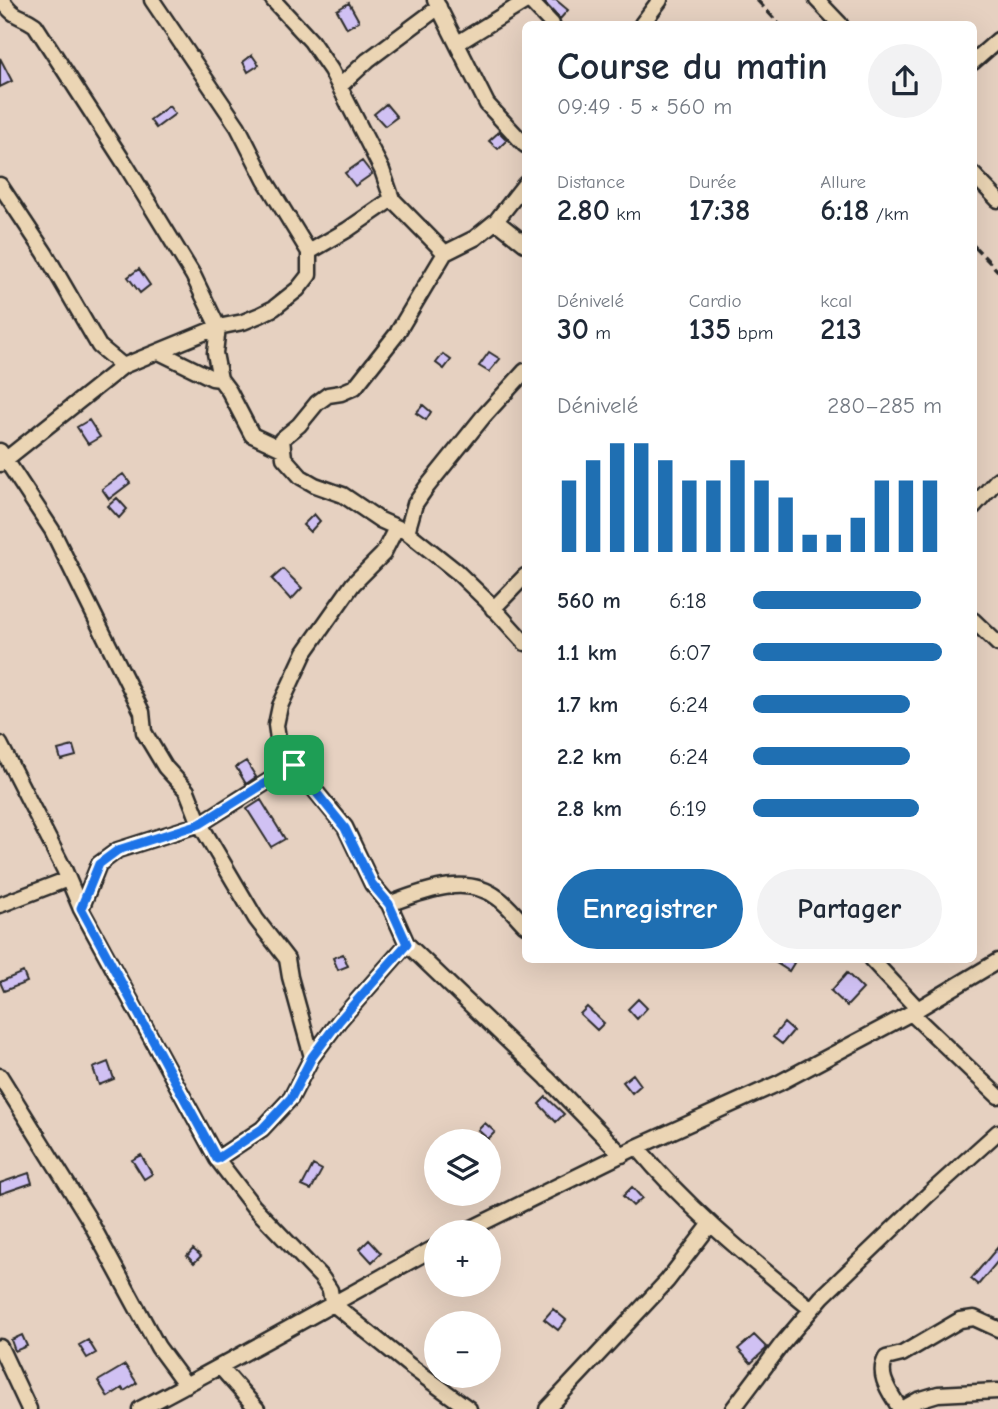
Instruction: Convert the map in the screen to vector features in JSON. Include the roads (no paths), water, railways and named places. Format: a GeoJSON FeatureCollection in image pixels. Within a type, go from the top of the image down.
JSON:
{"type":"FeatureCollection","features":[{"type":"Feature","properties":{"kind":"street"},"geometry":{"type":"LineString","coordinates":[[2,0],[18,18],[35,25],[184,259],[218,327],[215,352],[220,379],[252,435],[282,449]]}},
{"type":"Feature","properties":{"kind":"street"},"geometry":{"type":"LineString","coordinates":[[152,0],[238,127],[265,180],[309,252],[309,275],[282,302],[260,315],[218,327],[122,366],[2,458],[52,530],[142,712],[144,732],[165,767],[187,791],[200,824],[256,919],[287,959],[312,1057]]}},
{"type":"Feature","properties":{"kind":"street"},"geometry":{"type":"LineString","coordinates":[[273,0],[311,41],[340,86],[382,170],[392,199],[444,253]]}},
{"type":"Feature","properties":{"kind":"street"},"geometry":{"type":"LineString","coordinates":[[644,21],[660,0]]}},
{"type":"Feature","properties":{"kind":"street"},"geometry":{"type":"LineString","coordinates":[[817,0],[837,21]]}},
{"type":"Feature","properties":{"kind":"street"},"geometry":{"type":"LineString","coordinates":[[458,43],[526,1],[531,2],[549,21]]}},
{"type":"Feature","properties":{"kind":"street"},"geometry":{"type":"LineString","coordinates":[[340,86],[437,4],[487,104],[522,142]]}},
{"type":"Feature","properties":{"kind":"street"},"geometry":{"type":"LineString","coordinates":[[977,58],[998,40]]}},
{"type":"Feature","properties":{"kind":"street"},"geometry":{"type":"LineString","coordinates":[[977,178],[998,200]]}},
{"type":"Feature","properties":{"kind":"street"},"geometry":{"type":"LineString","coordinates":[[0,185],[45,253],[99,346],[122,366]]}},
{"type":"Feature","properties":{"kind":"street"},"geometry":{"type":"LineString","coordinates":[[522,188],[496,221],[475,238],[444,253],[396,335],[355,387],[328,395],[282,439],[282,449],[289,466],[301,477],[344,495],[402,530],[456,571],[522,639]]}},
{"type":"Feature","properties":{"kind":"street"},"geometry":{"type":"LineString","coordinates":[[309,252],[392,199]]}},
{"type":"Feature","properties":{"kind":"street"},"geometry":{"type":"LineString","coordinates":[[496,221],[522,242]]}},
{"type":"Feature","properties":{"kind":"street"},"geometry":{"type":"LineString","coordinates":[[159,352],[212,378],[220,379]]}},
{"type":"Feature","properties":{"kind":"street"},"geometry":{"type":"LineString","coordinates":[[522,375],[483,417],[426,488],[402,530],[353,584],[305,652],[280,706],[276,725],[278,739],[294,765],[345,828],[372,884],[389,904],[407,944],[547,1078],[622,1155]]}},
{"type":"Feature","properties":{"kind":"street"},"geometry":{"type":"LineString","coordinates":[[977,503],[998,479]]}},
{"type":"Feature","properties":{"kind":"street"},"geometry":{"type":"LineString","coordinates":[[493,609],[522,579]]}},
{"type":"Feature","properties":{"kind":"street"},"geometry":{"type":"LineString","coordinates":[[977,624],[998,644]]}},
{"type":"Feature","properties":{"kind":"street"},"geometry":{"type":"LineString","coordinates":[[0,744],[81,908],[217,1159],[253,1206],[322,1279],[330,1290],[332,1303],[469,1409]]}},
{"type":"Feature","properties":{"kind":"street"},"geometry":{"type":"LineString","coordinates":[[81,908],[99,864],[118,850],[200,824],[294,765]]}},
{"type":"Feature","properties":{"kind":"street"},"geometry":{"type":"LineString","coordinates":[[0,905],[68,879]]}},
{"type":"Feature","properties":{"kind":"street"},"geometry":{"type":"LineString","coordinates":[[389,904],[431,889],[466,885],[496,896],[522,922]]}},
{"type":"Feature","properties":{"kind":"street"},"geometry":{"type":"LineString","coordinates":[[217,1159],[262,1129],[291,1098],[312,1057],[339,1021],[407,944]]}},
{"type":"Feature","properties":{"kind":"street"},"geometry":{"type":"LineString","coordinates":[[489,1220],[636,1147],[779,1083],[998,961]]}},
{"type":"Feature","properties":{"kind":"street"},"geometry":{"type":"LineString","coordinates":[[874,963],[914,1010],[998,1096]]}},
{"type":"Feature","properties":{"kind":"street"},"geometry":{"type":"LineString","coordinates":[[0,1076],[87,1216],[158,1348],[186,1385]]}},
{"type":"Feature","properties":{"kind":"street"},"geometry":{"type":"LineString","coordinates":[[733,1409],[811,1309],[928,1195],[998,1132]]}},
{"type":"Feature","properties":{"kind":"street"},"geometry":{"type":"LineString","coordinates":[[636,1147],[661,1177],[710,1226],[811,1309]]}},
{"type":"Feature","properties":{"kind":"street"},"geometry":{"type":"LineString","coordinates":[[547,1409],[667,1281],[710,1226]]}},
{"type":"Feature","properties":{"kind":"street"},"geometry":{"type":"LineString","coordinates":[[140,1409],[221,1368],[424,1253]]}},
{"type":"Feature","properties":{"kind":"street"},"geometry":{"type":"LineString","coordinates":[[998,1329],[974,1318],[960,1320],[902,1354],[886,1358],[882,1367],[884,1379],[901,1409],[938,1394],[998,1391]]}},
{"type":"Feature","properties":{"kind":"street"},"geometry":{"type":"LineString","coordinates":[[0,1347],[29,1409]]}},
{"type":"Feature","properties":{"kind":"street"},"geometry":{"type":"LineString","coordinates":[[221,1368],[257,1409]]}},
{"type":"Feature","properties":{"kind":"railway"},"geometry":{"type":"LineString","coordinates":[[757,0],[776,21]]}},
{"type":"Feature","properties":{"kind":"railway"},"geometry":{"type":"LineString","coordinates":[[977,249],[998,271]]}}]}
